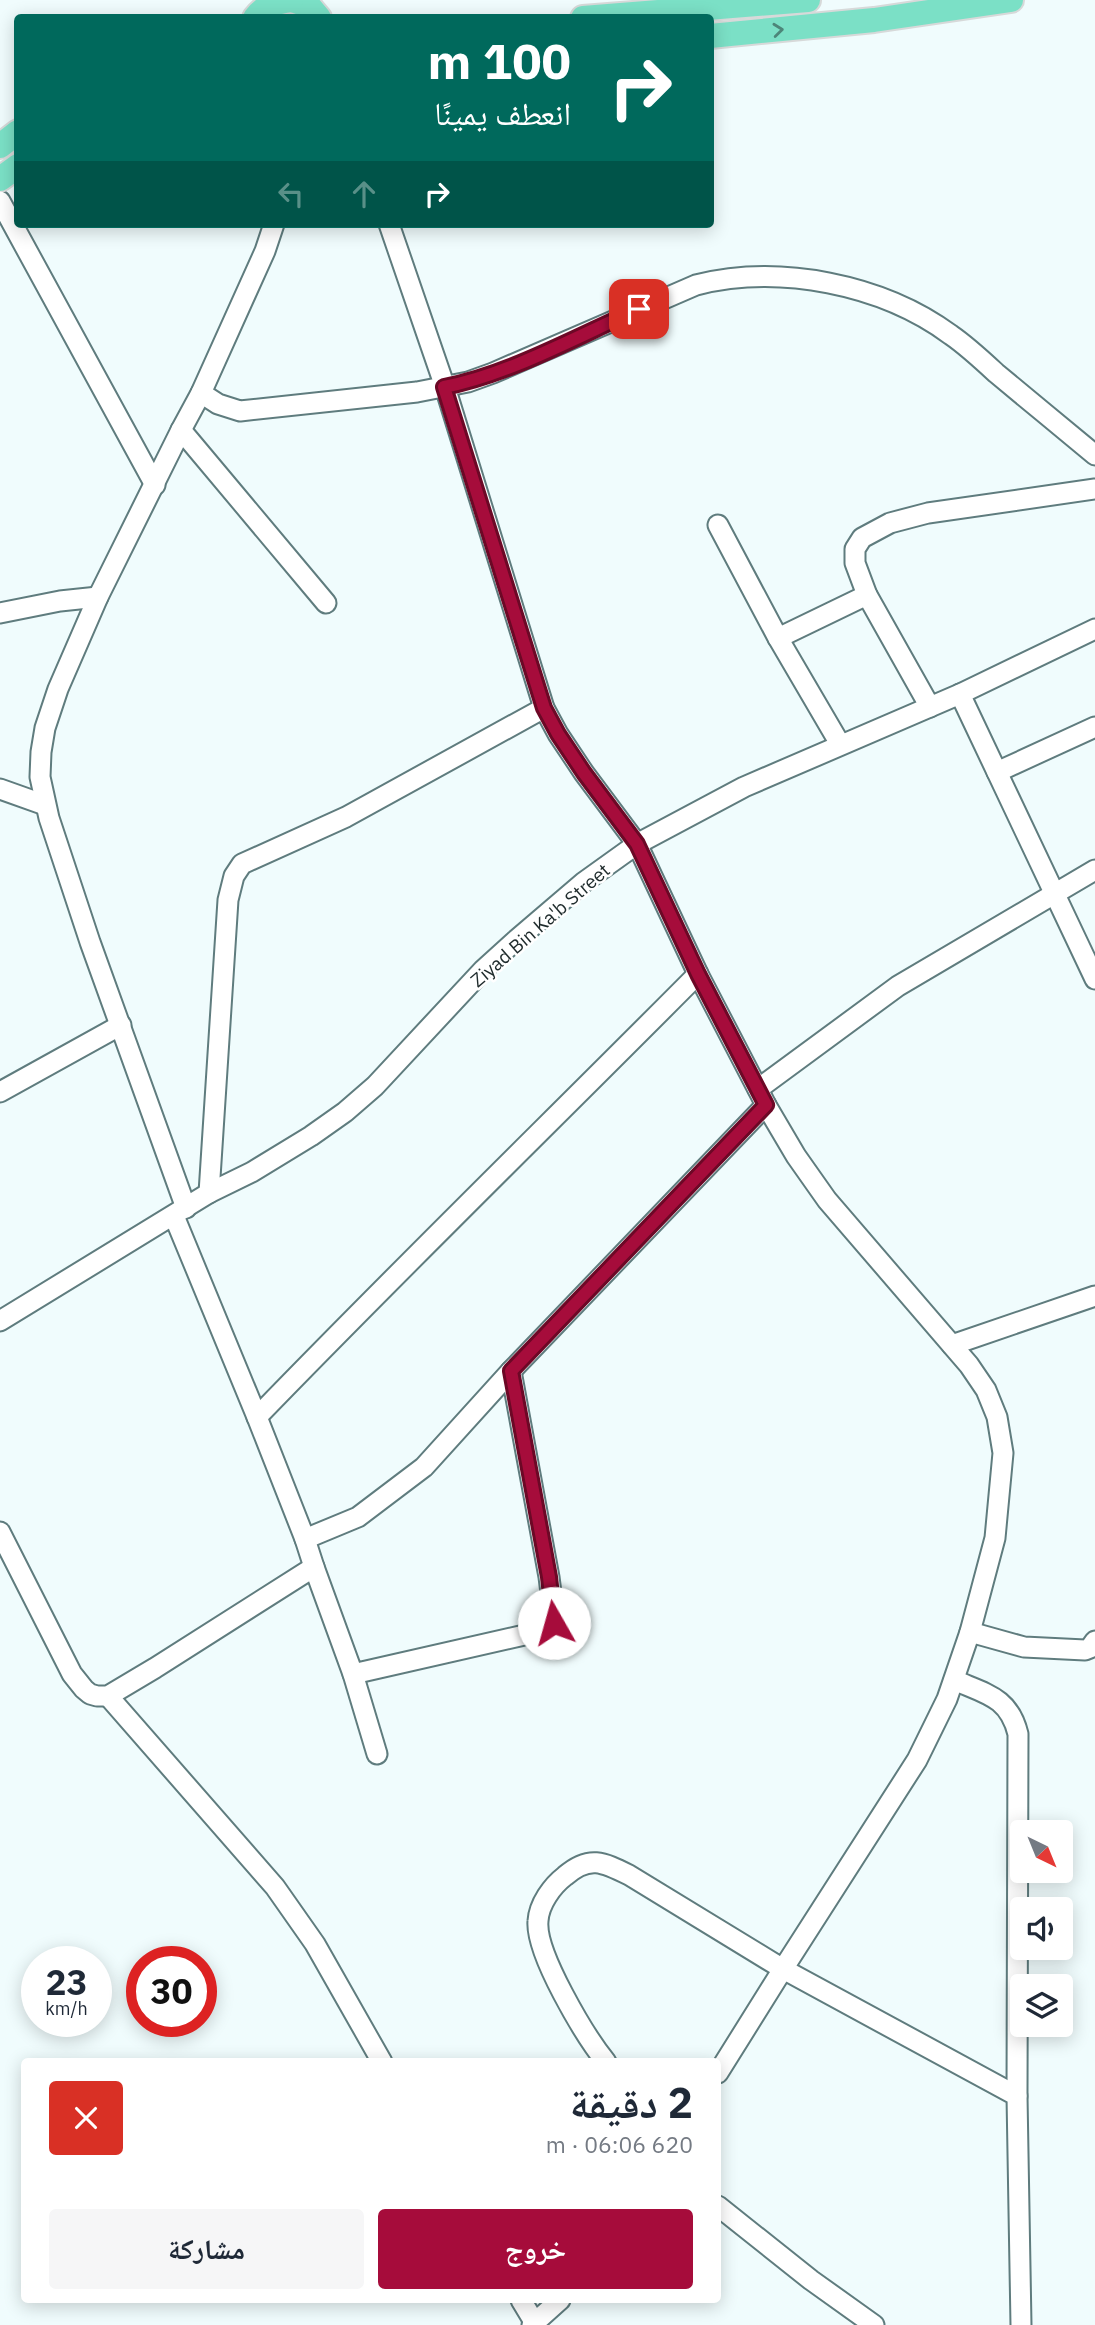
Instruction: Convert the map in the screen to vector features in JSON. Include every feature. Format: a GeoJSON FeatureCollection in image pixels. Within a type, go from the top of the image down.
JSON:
{"type":"FeatureCollection","features":[{"type":"Feature","properties":{"kind":"main road"},"geometry":{"type":"LineString","coordinates":[[633,14],[808,0]]}},
{"type":"Feature","properties":{"kind":"main road"},"geometry":{"type":"LineString","coordinates":[[714,36],[874,20],[1011,0]]}},
{"type":"Feature","properties":{"kind":"main road"},"geometry":{"type":"LineString","coordinates":[[0,146],[14,135]]}},
{"type":"Feature","properties":{"kind":"street"},"geometry":{"type":"LineString","coordinates":[[0,201],[14,227]]}},
{"type":"Feature","properties":{"kind":"street"},"geometry":{"type":"LineString","coordinates":[[15,228],[155,485]]}},
{"type":"Feature","properties":{"kind":"street"},"geometry":{"type":"LineString","coordinates":[[273,228],[265,251],[201,393],[98,597],[58,689],[45,728],[40,777],[45,805],[90,942],[121,1024],[180,1212],[305,1539],[353,1675],[377,1754]]}},
{"type":"Feature","properties":{"kind":"street"},"geometry":{"type":"LineString","coordinates":[[390,228],[444,387],[544,708],[584,773],[637,844],[698,974],[796,1156],[827,1200],[969,1365],[986,1390],[997,1417],[1003,1453],[995,1538],[970,1632],[947,1699],[917,1760],[721,2068]]}},
{"type":"Feature","properties":{"kind":"street"},"geometry":{"type":"LineString","coordinates":[[201,393],[218,404],[240,411],[444,387],[493,373],[696,285],[752,275],[811,279],[863,291],[902,307],[950,334],[1095,455]]}},
{"type":"Feature","properties":{"kind":"street"},"geometry":{"type":"LineString","coordinates":[[181,429],[326,603]]}},
{"type":"Feature","properties":{"kind":"street"},"geometry":{"type":"LineString","coordinates":[[930,707],[867,595],[855,564],[855,549],[862,538],[890,523],[928,513],[1095,489]]}},
{"type":"Feature","properties":{"kind":"street"},"geometry":{"type":"LineString","coordinates":[[718,525],[778,638],[840,744]]}},
{"type":"Feature","properties":{"kind":"street"},"geometry":{"type":"LineString","coordinates":[[778,638],[867,595]]}},
{"type":"Feature","properties":{"kind":"street"},"geometry":{"type":"LineString","coordinates":[[0,613],[98,597]]}},
{"type":"Feature","properties":{"kind":"street","name":"Ziyad Bin Ka'b Street"},"geometry":{"type":"LineString","coordinates":[[0,1321],[209,1193],[252,1172],[345,1112],[375,1086],[483,970],[584,881],[637,844],[744,787],[960,694],[1095,629]]}},
{"type":"Feature","properties":{"kind":"street"},"geometry":{"type":"LineString","coordinates":[[960,694],[1095,979]]}},
{"type":"Feature","properties":{"kind":"street"},"geometry":{"type":"LineString","coordinates":[[209,1193],[228,900],[234,876],[242,864],[346,817],[544,708]]}},
{"type":"Feature","properties":{"kind":"street"},"geometry":{"type":"LineString","coordinates":[[997,772],[1095,727]]}},
{"type":"Feature","properties":{"kind":"street"},"geometry":{"type":"LineString","coordinates":[[0,789],[45,805]]}},
{"type":"Feature","properties":{"kind":"street"},"geometry":{"type":"LineString","coordinates":[[305,1539],[358,1517],[424,1467],[762,1097],[898,986],[1095,870]]}},
{"type":"Feature","properties":{"kind":"street"},"geometry":{"type":"LineString","coordinates":[[257,1417],[398,1271],[496,1178],[698,974]]}},
{"type":"Feature","properties":{"kind":"street"},"geometry":{"type":"LineString","coordinates":[[0,1092],[121,1024]]}},
{"type":"Feature","properties":{"kind":"street"},"geometry":{"type":"LineString","coordinates":[[952,1345],[1095,1296]]}},
{"type":"Feature","properties":{"kind":"street"},"geometry":{"type":"LineString","coordinates":[[353,1675],[547,1631],[553,1626],[549,1577],[511,1371]]}},
{"type":"Feature","properties":{"kind":"street"},"geometry":{"type":"LineString","coordinates":[[0,1532],[72,1674],[83,1689],[97,1696],[108,1696],[314,1567]]}},
{"type":"Feature","properties":{"kind":"street"},"geometry":{"type":"LineString","coordinates":[[970,1632],[1024,1647],[1085,1650],[1095,1641]]}},
{"type":"Feature","properties":{"kind":"street"},"geometry":{"type":"LineString","coordinates":[[954,1679],[1000,1701],[1014,1718],[1018,1734],[1017,2096],[1021,2325]]}},
{"type":"Feature","properties":{"kind":"street"},"geometry":{"type":"LineString","coordinates":[[108,1696],[275,1887],[315,1944],[380,2058]]}},
{"type":"Feature","properties":{"kind":"street"},"geometry":{"type":"LineString","coordinates":[[604,2058],[562,1990],[538,1934],[537,1921],[541,1906],[557,1882],[578,1864],[610,1866],[629,1875],[783,1969],[1017,2096]]}},
{"type":"Feature","properties":{"kind":"street"},"geometry":{"type":"LineString","coordinates":[[721,2208],[811,2280],[874,2325]]}},
{"type":"Feature","properties":{"kind":"street"},"geometry":{"type":"LineString","coordinates":[[523,2303],[534,2324],[557,2303]]}},
{"type":"Feature","properties":{"kind":"route"},"geometry":{"type":"LineString","coordinates":[[554,1623],[549,1577],[511,1371],[766,1105],[698,974],[637,844],[584,773],[544,708],[444,387],[493,373],[639,309]]}}]}
